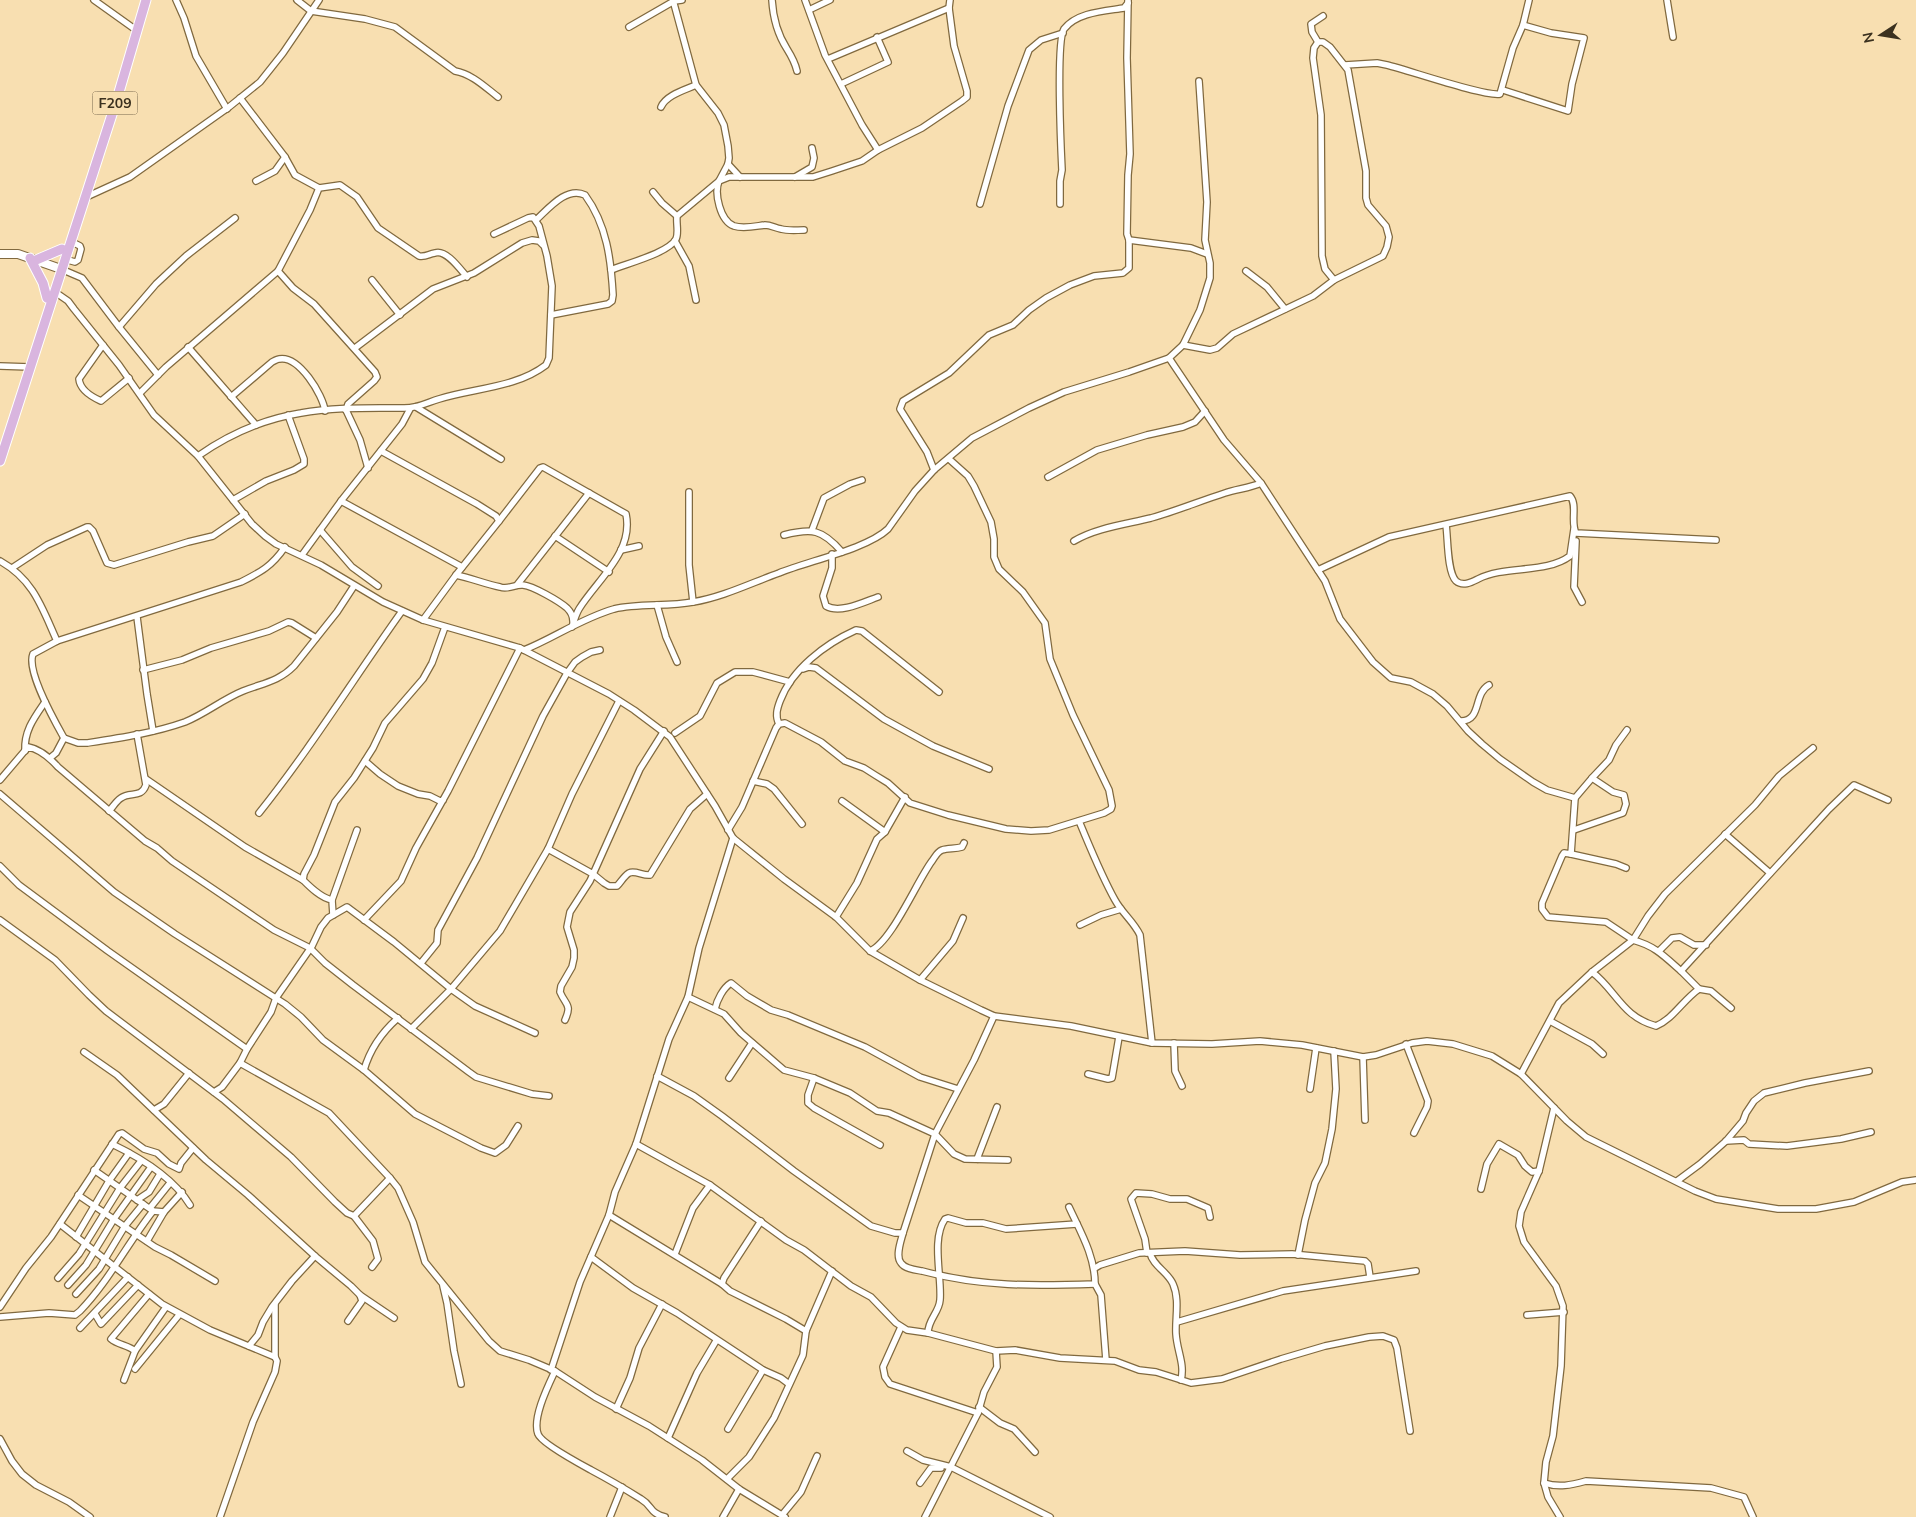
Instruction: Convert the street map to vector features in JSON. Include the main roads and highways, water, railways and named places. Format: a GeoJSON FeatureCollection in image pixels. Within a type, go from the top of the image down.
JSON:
{"type":"FeatureCollection","features":[{"type":"Feature","properties":{"kind":"main road","name":"F209"},"geometry":{"type":"LineString","coordinates":[[59,268],[70,241],[146,0]]}},
{"type":"Feature","properties":{"kind":"main road","name":"F209"},"geometry":{"type":"LineString","coordinates":[[0,461],[38,342],[38,333],[59,268],[62,249],[76,212],[82,202]]}},
{"type":"Feature","properties":{"kind":"main road"},"geometry":{"type":"LineString","coordinates":[[33,259],[62,249]]}},
{"type":"Feature","properties":{"kind":"main road"},"geometry":{"type":"LineString","coordinates":[[0,254],[10,253],[59,268]]}},
{"type":"Feature","properties":{"kind":"main road"},"geometry":{"type":"LineString","coordinates":[[33,259],[43,283],[51,295]]}}]}
